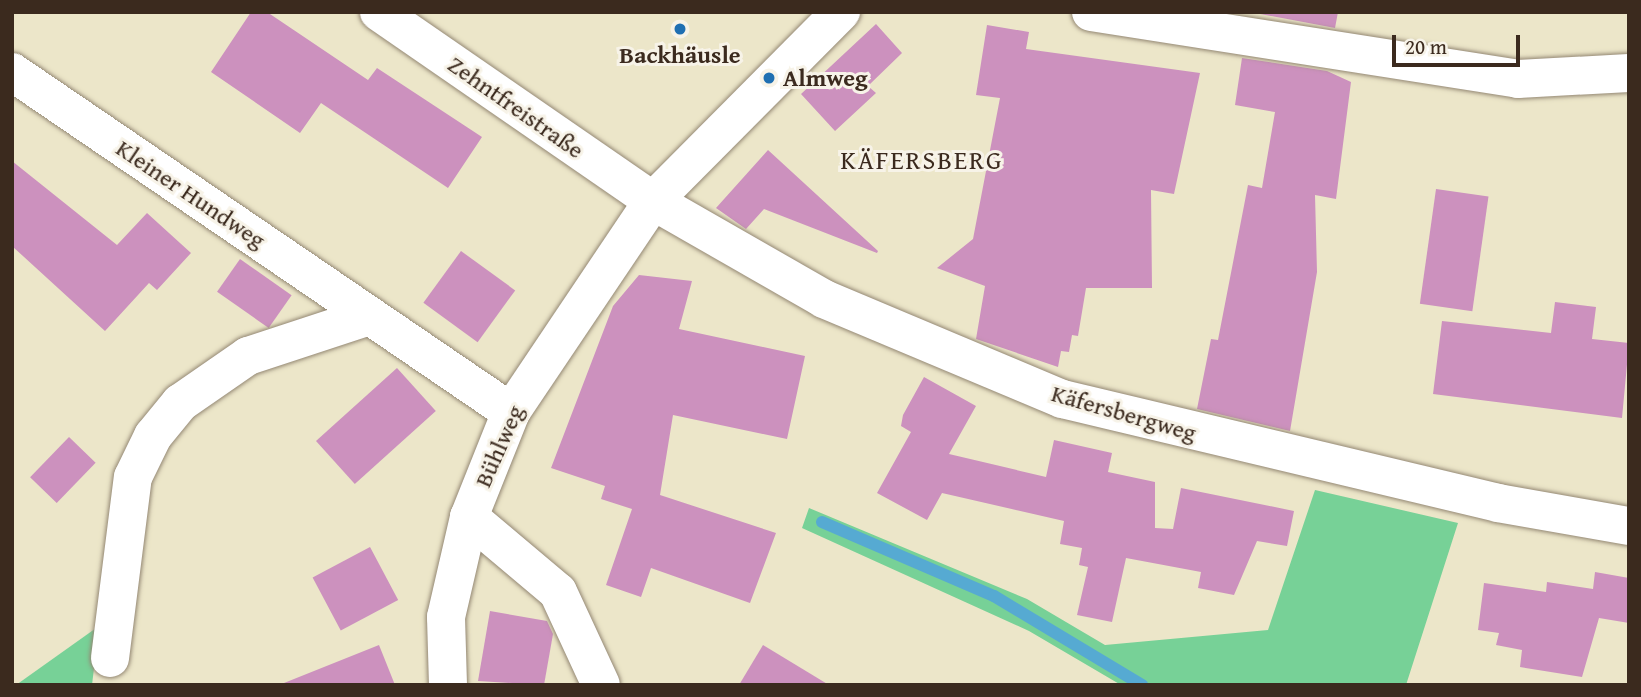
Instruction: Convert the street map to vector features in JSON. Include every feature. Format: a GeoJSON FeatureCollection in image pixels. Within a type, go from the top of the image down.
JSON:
{"type":"FeatureCollection","features":[{"type":"Feature","properties":{"kind":"street","name":"Zehntfreistraße"},"geometry":{"type":"LineString","coordinates":[[380,12],[653,201]]}},
{"type":"Feature","properties":{"kind":"street","name":"Bühlweg"},"geometry":{"type":"LineString","coordinates":[[448,685],[446,617],[469,517],[510,412],[653,201],[841,12]]}},
{"type":"Feature","properties":{"kind":"street"},"geometry":{"type":"LineString","coordinates":[[1091,12],[1518,79],[1629,73]]}},
{"type":"Feature","properties":{"kind":"street","name":"Kleiner Hundweg"},"geometry":{"type":"LineString","coordinates":[[12,72],[510,412]]}},
{"type":"Feature","properties":{"kind":"street","name":"Käfersbergweg"},"geometry":{"type":"LineString","coordinates":[[653,201],[824,299],[1062,399],[1484,500],[1629,526]]}},
{"type":"Feature","properties":{"kind":"street"},"geometry":{"type":"LineString","coordinates":[[110,658],[133,477],[152,436],[180,403],[248,356],[370,316]]}},
{"type":"Feature","properties":{"kind":"street"},"geometry":{"type":"LineString","coordinates":[[469,517],[558,592],[601,685]]}},
{"type":"Feature","properties":{"kind":"green space"},"geometry":{"type":"Polygon","coordinates":[[[1315,490],[1458,523],[1406,685],[1121,685],[1029,631],[802,528],[809,508],[1027,599],[1105,645],[1268,630],[1315,490]]]}},
{"type":"Feature","properties":{"kind":"green space"},"geometry":{"type":"Polygon","coordinates":[[[99,626],[92,685],[16,685],[99,626]]]}},
{"type":"Feature","properties":{"kind":"building"},"geometry":{"type":"Polygon","coordinates":[[[251,12],[267,12],[368,80],[377,68],[482,137],[448,188],[321,103],[300,133],[211,72],[251,12]]]}},
{"type":"Feature","properties":{"kind":"building"},"geometry":{"type":"Polygon","coordinates":[[[1250,12],[1338,12],[1335,28],[1250,12]]]}},
{"type":"Feature","properties":{"kind":"building"},"geometry":{"type":"Polygon","coordinates":[[[876,24],[902,53],[868,86],[876,93],[835,131],[801,94],[876,24]]]}},
{"type":"Feature","properties":{"kind":"building"},"geometry":{"type":"Polygon","coordinates":[[[987,25],[1029,32],[1026,49],[1200,73],[1174,194],[1151,190],[1152,288],[1086,288],[1078,336],[1072,335],[1069,352],[1061,351],[1058,367],[976,339],[985,286],[937,268],[973,239],[1000,98],[976,95],[987,25]]]}},
{"type":"Feature","properties":{"kind":"building"},"geometry":{"type":"Polygon","coordinates":[[[1242,58],[1327,71],[1351,82],[1336,199],[1315,195],[1317,272],[1290,431],[1197,409],[1211,339],[1218,340],[1248,185],[1262,188],[1275,112],[1235,105],[1242,58]]]}},
{"type":"Feature","properties":{"kind":"building"},"geometry":{"type":"Polygon","coordinates":[[[768,150],[878,251],[877,253],[764,209],[746,229],[716,208],[768,150]]]}},
{"type":"Feature","properties":{"kind":"building"},"geometry":{"type":"Polygon","coordinates":[[[12,161],[117,245],[147,213],[191,253],[157,290],[149,283],[105,331],[12,246],[12,161]]]}},
{"type":"Feature","properties":{"kind":"building"},"geometry":{"type":"Polygon","coordinates":[[[1436,189],[1488,196],[1472,311],[1420,304],[1436,189]]]}},
{"type":"Feature","properties":{"kind":"building"},"geometry":{"type":"Polygon","coordinates":[[[461,251],[515,290],[478,342],[423,303],[461,251]]]}},
{"type":"Feature","properties":{"kind":"building"},"geometry":{"type":"Polygon","coordinates":[[[240,259],[292,295],[269,328],[217,292],[240,259]]]}},
{"type":"Feature","properties":{"kind":"building"},"geometry":{"type":"Polygon","coordinates":[[[639,275],[692,281],[679,329],[805,356],[787,439],[673,415],[660,495],[776,533],[750,603],[651,568],[641,597],[606,585],[632,509],[601,499],[605,486],[551,468],[613,306],[639,275]]]}},
{"type":"Feature","properties":{"kind":"building"},"geometry":{"type":"Polygon","coordinates":[[[1555,302],[1596,307],[1592,339],[1629,343],[1622,418],[1433,394],[1442,321],[1551,333],[1555,302]]]}},
{"type":"Feature","properties":{"kind":"building"},"geometry":{"type":"Polygon","coordinates":[[[397,368],[436,411],[355,484],[316,441],[397,368]]]}},
{"type":"Feature","properties":{"kind":"building"},"geometry":{"type":"Polygon","coordinates":[[[924,377],[976,406],[949,454],[1046,477],[1054,440],[1112,453],[1108,472],[1155,482],[1155,528],[1173,529],[1181,488],[1294,511],[1287,546],[1257,541],[1234,595],[1198,588],[1201,572],[1126,558],[1112,622],[1077,615],[1088,567],[1079,565],[1082,548],[1060,544],[1064,521],[942,493],[927,520],[877,493],[911,432],[901,426],[903,415],[924,377]]]}},
{"type":"Feature","properties":{"kind":"building"},"geometry":{"type":"Polygon","coordinates":[[[69,437],[96,463],[57,503],[30,477],[69,437]]]}},
{"type":"Feature","properties":{"kind":"building"},"geometry":{"type":"Polygon","coordinates":[[[370,547],[398,600],[341,630],[313,578],[370,547]]]}},
{"type":"Feature","properties":{"kind":"building"},"geometry":{"type":"Polygon","coordinates":[[[1595,572],[1629,578],[1629,623],[1599,618],[1582,677],[1520,667],[1522,650],[1496,645],[1499,633],[1478,630],[1484,583],[1546,592],[1547,582],[1593,589],[1595,572]]]}},
{"type":"Feature","properties":{"kind":"building"},"geometry":{"type":"Polygon","coordinates":[[[490,611],[547,621],[553,634],[544,685],[478,681],[490,611]]]}},
{"type":"Feature","properties":{"kind":"building"},"geometry":{"type":"Polygon","coordinates":[[[379,645],[395,685],[284,683],[379,645]]]}},
{"type":"Feature","properties":{"kind":"building"},"geometry":{"type":"Polygon","coordinates":[[[763,645],[829,685],[739,685],[763,645]]]}},
{"type":"Feature","properties":{"kind":"waterway"},"geometry":{"type":"LineString","coordinates":[[822,522],[994,596],[1142,685]]}},
{"type":"Feature","properties":{"kind":"place","name":"Backhäusle"},"geometry":{"type":"Point","coordinates":[680,29]}},
{"type":"Feature","properties":{"kind":"place","name":"Almweg"},"geometry":{"type":"Point","coordinates":[769,78]}},
{"type":"Feature","properties":{"kind":"district","name":"KÄFERSBERG"},"geometry":{"type":"Point","coordinates":[922,160]}}]}
